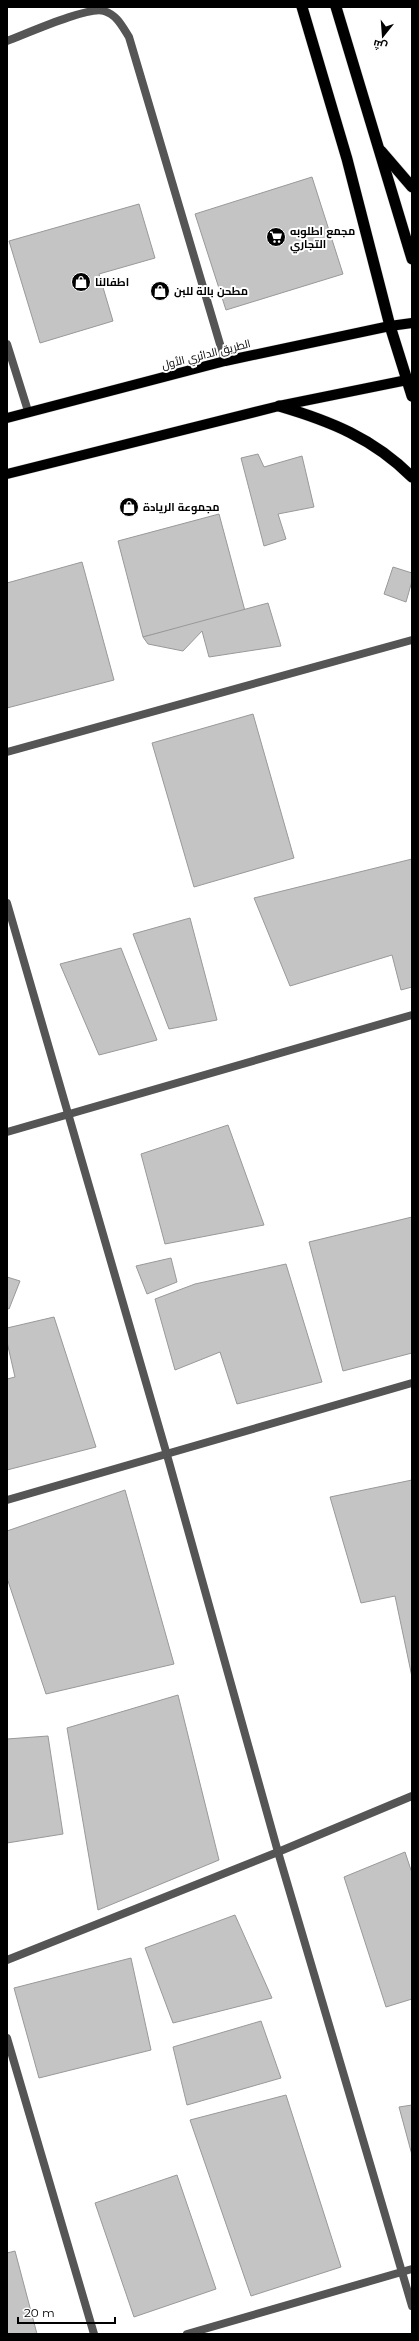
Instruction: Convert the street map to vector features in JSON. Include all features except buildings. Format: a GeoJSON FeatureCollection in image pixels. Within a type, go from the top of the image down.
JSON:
{"type":"FeatureCollection","features":[{"type":"Feature","properties":{"kind":"highway"},"geometry":{"type":"LineString","coordinates":[[302,7],[347,159],[390,326],[409,379],[412,396]]}},
{"type":"Feature","properties":{"kind":"highway"},"geometry":{"type":"LineString","coordinates":[[336,7],[412,259]]}},
{"type":"Feature","properties":{"kind":"highway"},"geometry":{"type":"LineString","coordinates":[[378,147],[412,186]]}},
{"type":"Feature","properties":{"kind":"highway"},"geometry":{"type":"LineString","coordinates":[[278,406],[321,418],[361,437],[398,463],[412,477]]}},
{"type":"Feature","properties":{"kind":"main road","name":"الطريق الدائري الأول"},"geometry":{"type":"LineString","coordinates":[[7,418],[28,411],[225,361],[390,326],[412,323]]}},
{"type":"Feature","properties":{"kind":"main road"},"geometry":{"type":"LineString","coordinates":[[7,474],[278,406],[409,379]]}},
{"type":"Feature","properties":{"kind":"street"},"geometry":{"type":"LineString","coordinates":[[7,41],[88,10],[104,11],[118,19],[129,37],[225,361]]}},
{"type":"Feature","properties":{"kind":"street"},"geometry":{"type":"LineString","coordinates":[[7,344],[28,411]]}},
{"type":"Feature","properties":{"kind":"street"},"geometry":{"type":"LineString","coordinates":[[7,752],[412,640]]}},
{"type":"Feature","properties":{"kind":"street"},"geometry":{"type":"LineString","coordinates":[[7,903],[167,1454],[278,1852],[412,2306]]}},
{"type":"Feature","properties":{"kind":"street"},"geometry":{"type":"LineString","coordinates":[[7,1132],[412,1015]]}},
{"type":"Feature","properties":{"kind":"street"},"geometry":{"type":"LineString","coordinates":[[7,1500],[412,1383]]}},
{"type":"Feature","properties":{"kind":"street"},"geometry":{"type":"LineString","coordinates":[[7,1960],[278,1852],[412,1796]]}},
{"type":"Feature","properties":{"kind":"street"},"geometry":{"type":"LineString","coordinates":[[7,2038],[94,2334]]}},
{"type":"Feature","properties":{"kind":"street"},"geometry":{"type":"LineString","coordinates":[[187,2334],[412,2269]]}},
{"type":"Feature","properties":{"kind":"place","name":"مجمع اطلوبه التجاري"},"geometry":{"type":"Point","coordinates":[276,237]}},
{"type":"Feature","properties":{"kind":"place","name":"اطفالنا"},"geometry":{"type":"Point","coordinates":[81,282]}},
{"type":"Feature","properties":{"kind":"place","name":"مطحن بالة للبن"},"geometry":{"type":"Point","coordinates":[160,291]}},
{"type":"Feature","properties":{"kind":"place","name":"مجموعة الريادة"},"geometry":{"type":"Point","coordinates":[129,507]}}]}
